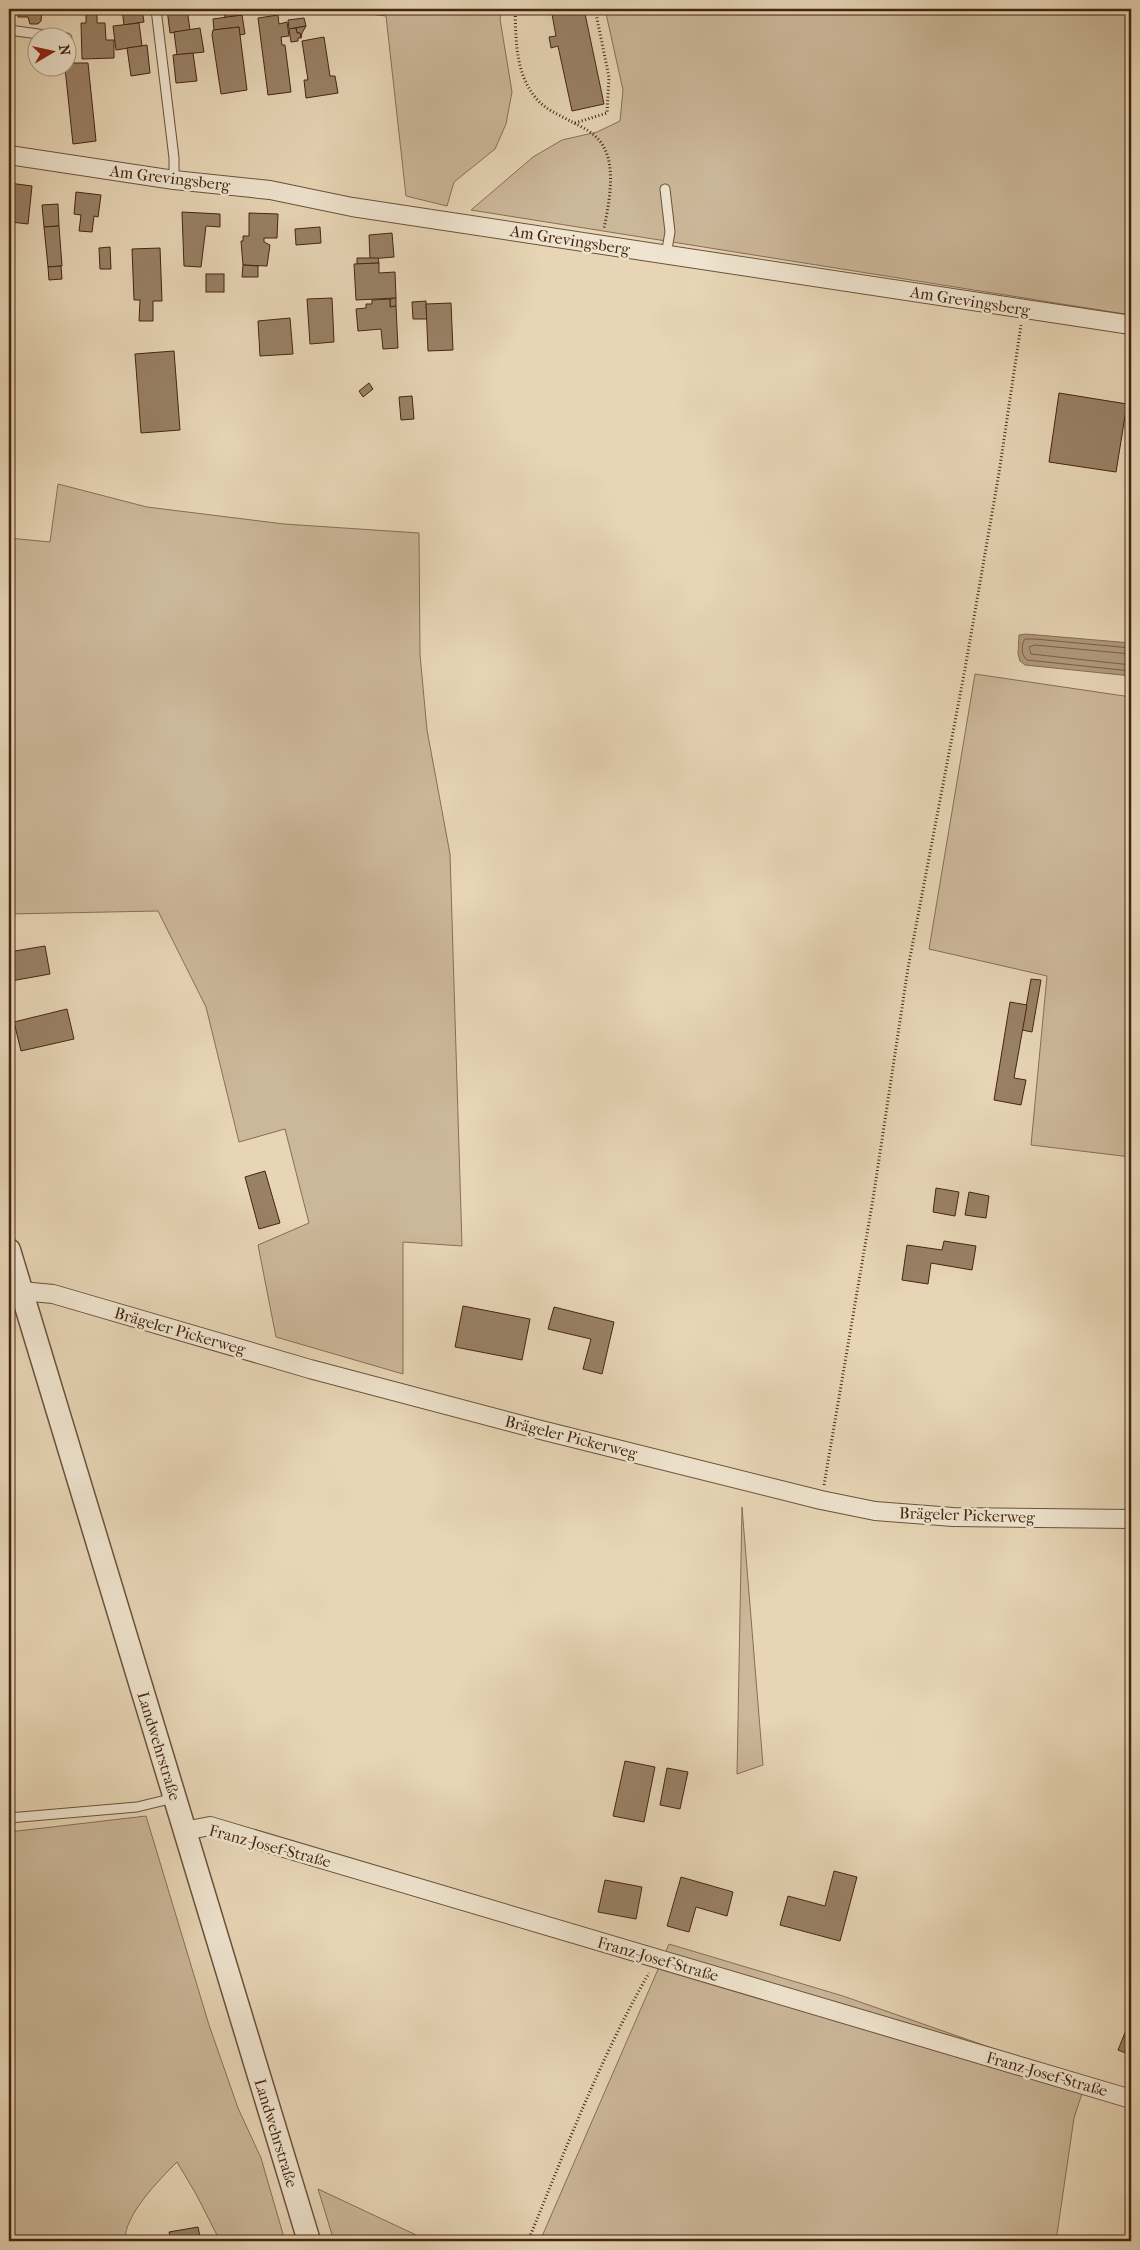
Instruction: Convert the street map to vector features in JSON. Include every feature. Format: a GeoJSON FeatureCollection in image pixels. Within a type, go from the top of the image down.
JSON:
{"type":"FeatureCollection","features":[{"type":"Feature","properties":{"kind":"street","name":"Am Grevingsberg"},"geometry":{"type":"LineString","coordinates":[[9,155],[174,180],[270,190],[352,207],[1131,325]]}},
{"type":"Feature","properties":{"kind":"street","name":"Landwehrstraße"},"geometry":{"type":"LineString","coordinates":[[10,1255],[309,2241]]}},
{"type":"Feature","properties":{"kind":"street","name":"Brägeler Pickerweg"},"geometry":{"type":"LineString","coordinates":[[21,1291],[53,1294],[319,1371],[536,1429],[821,1500],[875,1511],[954,1517],[1131,1519]]}},
{"type":"Feature","properties":{"kind":"street","name":"Franz-Josef-Straße"},"geometry":{"type":"LineString","coordinates":[[184,1831],[210,1826],[1131,2099]]}},
{"type":"Feature","properties":{"kind":"lane"},"geometry":{"type":"LineString","coordinates":[[156,9],[174,158],[174,180]]}},
{"type":"Feature","properties":{"kind":"lane"},"geometry":{"type":"LineString","coordinates":[[9,30],[28,33]]}},
{"type":"Feature","properties":{"kind":"lane"},"geometry":{"type":"LineString","coordinates":[[665,188],[670,232],[666,255]]}},
{"type":"Feature","properties":{"kind":"lane"},"geometry":{"type":"LineString","coordinates":[[9,1818],[136,1807],[174,1798]]}},
{"type":"Feature","properties":{"kind":"path"},"geometry":{"type":"LineString","coordinates":[[514,9],[518,58],[525,80],[535,97],[546,108],[575,123],[597,138],[608,158],[612,192],[600,245]]}},
{"type":"Feature","properties":{"kind":"path"},"geometry":{"type":"LineString","coordinates":[[575,123],[607,113],[609,77],[595,9]]}},
{"type":"Feature","properties":{"kind":"path"},"geometry":{"type":"LineString","coordinates":[[821,1500],[873,1198],[908,968],[965,669],[999,473],[1021,334],[1021,309]]}},
{"type":"Feature","properties":{"kind":"path"},"geometry":{"type":"LineString","coordinates":[[528,2241],[605,2059],[629,2007],[657,1958]]}},
{"type":"Feature","properties":{"kind":"shaded area"},"geometry":{"type":"Polygon","coordinates":[[[327,9],[502,9],[500,19],[512,92],[506,124],[495,149],[454,182],[447,206],[406,196],[386,16],[327,9]]]}},
{"type":"Feature","properties":{"kind":"shaded area"},"geometry":{"type":"Polygon","coordinates":[[[605,9],[1131,9],[1131,315],[471,210],[533,157],[562,140],[597,132],[620,121],[623,90],[605,9]]]}},
{"type":"Feature","properties":{"kind":"shaded area"},"geometry":{"type":"Polygon","coordinates":[[[58,484],[147,507],[284,524],[419,533],[420,655],[427,730],[450,854],[462,1246],[403,1242],[403,1374],[276,1337],[258,1245],[309,1223],[285,1129],[239,1142],[206,1007],[158,911],[9,914],[9,538],[50,542],[58,484]]]}},
{"type":"Feature","properties":{"kind":"shaded area"},"geometry":{"type":"Polygon","coordinates":[[[975,674],[1131,697],[1131,1157],[1031,1145],[1047,976],[929,949],[975,674]]]}},
{"type":"Feature","properties":{"kind":"shaded area"},"geometry":{"type":"Polygon","coordinates":[[[742,1507],[763,1765],[737,1774],[742,1507]]]}},
{"type":"Feature","properties":{"kind":"shaded area"},"geometry":{"type":"Polygon","coordinates":[[[146,1816],[209,2025],[238,2108],[261,2158],[285,2241],[220,2241],[177,2162],[152,2188],[136,2209],[126,2231],[125,2241],[9,2241],[9,1832],[146,1816]]]}},
{"type":"Feature","properties":{"kind":"shaded area"},"geometry":{"type":"Polygon","coordinates":[[[669,1944],[843,1996],[1086,2081],[1074,2118],[1056,2241],[540,2241],[669,1944]]]}},
{"type":"Feature","properties":{"kind":"shaded area"},"geometry":{"type":"Polygon","coordinates":[[[318,2189],[429,2241],[334,2241],[318,2189]]]}},
{"type":"Feature","properties":{"kind":"water"},"geometry":{"type":"Polygon","coordinates":[[[1019,635],[1131,643],[1131,676],[1025,665],[1020,661],[1018,654],[1019,635]]]}},
{"type":"Feature","properties":{"kind":"building"},"geometry":{"type":"Polygon","coordinates":[[[18,9],[42,9],[41,21],[38,24],[30,24],[28,17],[18,17],[18,9]]]}},
{"type":"Feature","properties":{"kind":"building"},"geometry":{"type":"Polygon","coordinates":[[[86,9],[97,9],[97,23],[105,23],[106,40],[114,40],[114,58],[82,59],[81,23],[86,23],[86,9]]]}},
{"type":"Feature","properties":{"kind":"building"},"geometry":{"type":"Polygon","coordinates":[[[122,9],[142,9],[144,22],[124,25],[122,9]]]}},
{"type":"Feature","properties":{"kind":"building"},"geometry":{"type":"Polygon","coordinates":[[[167,9],[187,9],[190,30],[170,33],[167,9]]]}},
{"type":"Feature","properties":{"kind":"building"},"geometry":{"type":"Polygon","coordinates":[[[224,9],[241,9],[242,15],[225,18],[224,9]]]}},
{"type":"Feature","properties":{"kind":"building"},"geometry":{"type":"Polygon","coordinates":[[[551,9],[584,9],[604,104],[572,111],[558,46],[551,48],[549,37],[556,36],[551,9]]]}},
{"type":"Feature","properties":{"kind":"building"},"geometry":{"type":"Polygon","coordinates":[[[242,15],[245,34],[239,35],[239,27],[214,30],[213,19],[242,15]]]}},
{"type":"Feature","properties":{"kind":"building"},"geometry":{"type":"Polygon","coordinates":[[[278,15],[279,24],[287,22],[289,36],[281,37],[282,45],[285,45],[291,92],[268,95],[258,18],[278,15]]]}},
{"type":"Feature","properties":{"kind":"building"},"geometry":{"type":"Polygon","coordinates":[[[304,18],[306,26],[289,29],[288,20],[304,18]]]}},
{"type":"Feature","properties":{"kind":"building"},"geometry":{"type":"Polygon","coordinates":[[[139,23],[142,46],[116,50],[113,26],[139,23]]]}},
{"type":"Feature","properties":{"kind":"building"},"geometry":{"type":"Polygon","coordinates":[[[306,26],[302,33],[301,38],[296,28],[306,26]]]}},
{"type":"Feature","properties":{"kind":"building"},"geometry":{"type":"Polygon","coordinates":[[[239,27],[247,90],[221,94],[212,35],[213,30],[239,27]]]}},
{"type":"Feature","properties":{"kind":"building"},"geometry":{"type":"Polygon","coordinates":[[[200,28],[204,52],[177,55],[174,32],[200,28]]]}},
{"type":"Feature","properties":{"kind":"building"},"geometry":{"type":"Polygon","coordinates":[[[296,28],[301,38],[298,38],[298,41],[291,42],[289,29],[296,28]]]}},
{"type":"Feature","properties":{"kind":"building"},"geometry":{"type":"Polygon","coordinates":[[[324,37],[330,76],[335,76],[338,93],[306,98],[304,80],[308,80],[302,41],[324,37]]]}},
{"type":"Feature","properties":{"kind":"building"},"geometry":{"type":"Polygon","coordinates":[[[147,45],[150,73],[131,76],[127,48],[147,45]]]}},
{"type":"Feature","properties":{"kind":"building"},"geometry":{"type":"Polygon","coordinates":[[[193,53],[197,81],[176,83],[173,55],[193,53]]]}},
{"type":"Feature","properties":{"kind":"building"},"geometry":{"type":"Polygon","coordinates":[[[78,63],[88,63],[96,141],[73,144],[66,78],[78,78],[78,63]]]}},
{"type":"Feature","properties":{"kind":"building"},"geometry":{"type":"Polygon","coordinates":[[[9,183],[32,186],[28,224],[11,222],[13,205],[9,205],[9,183]]]}},
{"type":"Feature","properties":{"kind":"building"},"geometry":{"type":"Polygon","coordinates":[[[76,192],[101,195],[98,217],[94,216],[92,232],[79,231],[81,215],[74,214],[76,192]]]}},
{"type":"Feature","properties":{"kind":"building"},"geometry":{"type":"Polygon","coordinates":[[[58,204],[59,226],[44,227],[42,205],[58,204]]]}},
{"type":"Feature","properties":{"kind":"building"},"geometry":{"type":"Polygon","coordinates":[[[182,212],[220,214],[220,227],[206,226],[201,267],[184,266],[182,212]]]}},
{"type":"Feature","properties":{"kind":"building"},"geometry":{"type":"Polygon","coordinates":[[[249,213],[278,214],[277,238],[264,238],[264,242],[270,245],[267,266],[243,265],[241,241],[243,241],[243,236],[249,236],[249,213]]]}},
{"type":"Feature","properties":{"kind":"building"},"geometry":{"type":"Polygon","coordinates":[[[59,226],[62,266],[48,267],[44,227],[59,226]]]}},
{"type":"Feature","properties":{"kind":"building"},"geometry":{"type":"Polygon","coordinates":[[[320,227],[321,243],[296,245],[295,229],[320,227]]]}},
{"type":"Feature","properties":{"kind":"building"},"geometry":{"type":"Polygon","coordinates":[[[392,233],[394,257],[370,259],[369,235],[392,233]]]}},
{"type":"Feature","properties":{"kind":"building"},"geometry":{"type":"Polygon","coordinates":[[[110,247],[111,269],[100,269],[99,248],[110,247]]]}},
{"type":"Feature","properties":{"kind":"building"},"geometry":{"type":"Polygon","coordinates":[[[160,248],[162,301],[153,301],[153,321],[139,321],[140,300],[134,300],[132,249],[160,248]]]}},
{"type":"Feature","properties":{"kind":"building"},"geometry":{"type":"Polygon","coordinates":[[[357,258],[378,258],[379,263],[357,264],[357,258]]]}},
{"type":"Feature","properties":{"kind":"building"},"geometry":{"type":"Polygon","coordinates":[[[379,263],[379,273],[395,272],[396,298],[356,300],[354,264],[379,263]]]}},
{"type":"Feature","properties":{"kind":"building"},"geometry":{"type":"Polygon","coordinates":[[[243,265],[258,266],[258,277],[242,277],[243,265]]]}},
{"type":"Feature","properties":{"kind":"building"},"geometry":{"type":"Polygon","coordinates":[[[61,266],[62,279],[49,280],[48,267],[61,266]]]}},
{"type":"Feature","properties":{"kind":"building"},"geometry":{"type":"Polygon","coordinates":[[[206,274],[224,274],[224,292],[206,292],[206,274]]]}},
{"type":"Feature","properties":{"kind":"building"},"geometry":{"type":"Polygon","coordinates":[[[332,298],[334,342],[310,344],[307,299],[332,298]]]}},
{"type":"Feature","properties":{"kind":"building"},"geometry":{"type":"Polygon","coordinates":[[[396,298],[396,306],[390,307],[390,299],[396,298]]]}},
{"type":"Feature","properties":{"kind":"building"},"geometry":{"type":"Polygon","coordinates":[[[390,299],[390,307],[396,306],[398,348],[383,349],[381,329],[358,331],[356,309],[366,308],[366,304],[372,304],[372,300],[390,299]]]}},
{"type":"Feature","properties":{"kind":"building"},"geometry":{"type":"Polygon","coordinates":[[[426,301],[427,319],[413,319],[412,302],[426,301]]]}},
{"type":"Feature","properties":{"kind":"building"},"geometry":{"type":"Polygon","coordinates":[[[451,303],[453,350],[428,351],[426,304],[451,303]]]}},
{"type":"Feature","properties":{"kind":"building"},"geometry":{"type":"Polygon","coordinates":[[[290,318],[293,354],[260,356],[258,321],[290,318]]]}},
{"type":"Feature","properties":{"kind":"building"},"geometry":{"type":"Polygon","coordinates":[[[174,351],[180,430],[141,433],[135,354],[174,351]]]}},
{"type":"Feature","properties":{"kind":"building"},"geometry":{"type":"Polygon","coordinates":[[[369,383],[373,389],[363,397],[359,391],[369,383]]]}},
{"type":"Feature","properties":{"kind":"building"},"geometry":{"type":"Polygon","coordinates":[[[1059,393],[1127,404],[1116,472],[1049,462],[1059,393]]]}},
{"type":"Feature","properties":{"kind":"building"},"geometry":{"type":"Polygon","coordinates":[[[412,396],[414,419],[401,420],[399,397],[412,396]]]}},
{"type":"Feature","properties":{"kind":"building"},"geometry":{"type":"Polygon","coordinates":[[[45,946],[50,974],[11,981],[9,952],[45,946]]]}},
{"type":"Feature","properties":{"kind":"building"},"geometry":{"type":"Polygon","coordinates":[[[1031,979],[1041,980],[1032,1032],[1022,1030],[1031,979]]]}},
{"type":"Feature","properties":{"kind":"building"},"geometry":{"type":"Polygon","coordinates":[[[1010,1002],[1027,1005],[1014,1078],[1026,1080],[1021,1105],[994,1100],[1010,1002]]]}},
{"type":"Feature","properties":{"kind":"building"},"geometry":{"type":"Polygon","coordinates":[[[67,1009],[74,1039],[21,1051],[14,1022],[67,1009]]]}},
{"type":"Feature","properties":{"kind":"building"},"geometry":{"type":"Polygon","coordinates":[[[265,1171],[280,1223],[259,1229],[245,1177],[265,1171]]]}},
{"type":"Feature","properties":{"kind":"building"},"geometry":{"type":"Polygon","coordinates":[[[936,1188],[959,1192],[955,1216],[933,1212],[936,1188]]]}},
{"type":"Feature","properties":{"kind":"building"},"geometry":{"type":"Polygon","coordinates":[[[969,1192],[989,1196],[986,1218],[965,1215],[969,1192]]]}},
{"type":"Feature","properties":{"kind":"building"},"geometry":{"type":"Polygon","coordinates":[[[944,1241],[976,1246],[972,1270],[931,1263],[928,1284],[902,1280],[907,1245],[942,1250],[944,1241]]]}},
{"type":"Feature","properties":{"kind":"building"},"geometry":{"type":"Polygon","coordinates":[[[463,1306],[530,1319],[522,1360],[455,1347],[463,1306]]]}},
{"type":"Feature","properties":{"kind":"building"},"geometry":{"type":"Polygon","coordinates":[[[554,1307],[614,1322],[602,1374],[583,1369],[591,1339],[548,1329],[554,1307]]]}},
{"type":"Feature","properties":{"kind":"building"},"geometry":{"type":"Polygon","coordinates":[[[625,1761],[655,1767],[644,1822],[613,1816],[625,1761]]]}},
{"type":"Feature","properties":{"kind":"building"},"geometry":{"type":"Polygon","coordinates":[[[667,1768],[688,1772],[680,1809],[660,1805],[667,1768]]]}},
{"type":"Feature","properties":{"kind":"building"},"geometry":{"type":"Polygon","coordinates":[[[834,1871],[857,1877],[840,1941],[780,1925],[788,1896],[825,1906],[834,1871]]]}},
{"type":"Feature","properties":{"kind":"building"},"geometry":{"type":"Polygon","coordinates":[[[681,1877],[733,1892],[727,1916],[696,1907],[689,1932],[667,1926],[681,1877]]]}},
{"type":"Feature","properties":{"kind":"building"},"geometry":{"type":"Polygon","coordinates":[[[605,1880],[642,1887],[636,1919],[598,1912],[605,1880]]]}},
{"type":"Feature","properties":{"kind":"building"},"geometry":{"type":"Polygon","coordinates":[[[1131,2018],[1131,2055],[1118,2050],[1131,2018]]]}},
{"type":"Feature","properties":{"kind":"building"},"geometry":{"type":"Polygon","coordinates":[[[198,2227],[201,2241],[171,2241],[169,2232],[198,2227]]]}}]}
